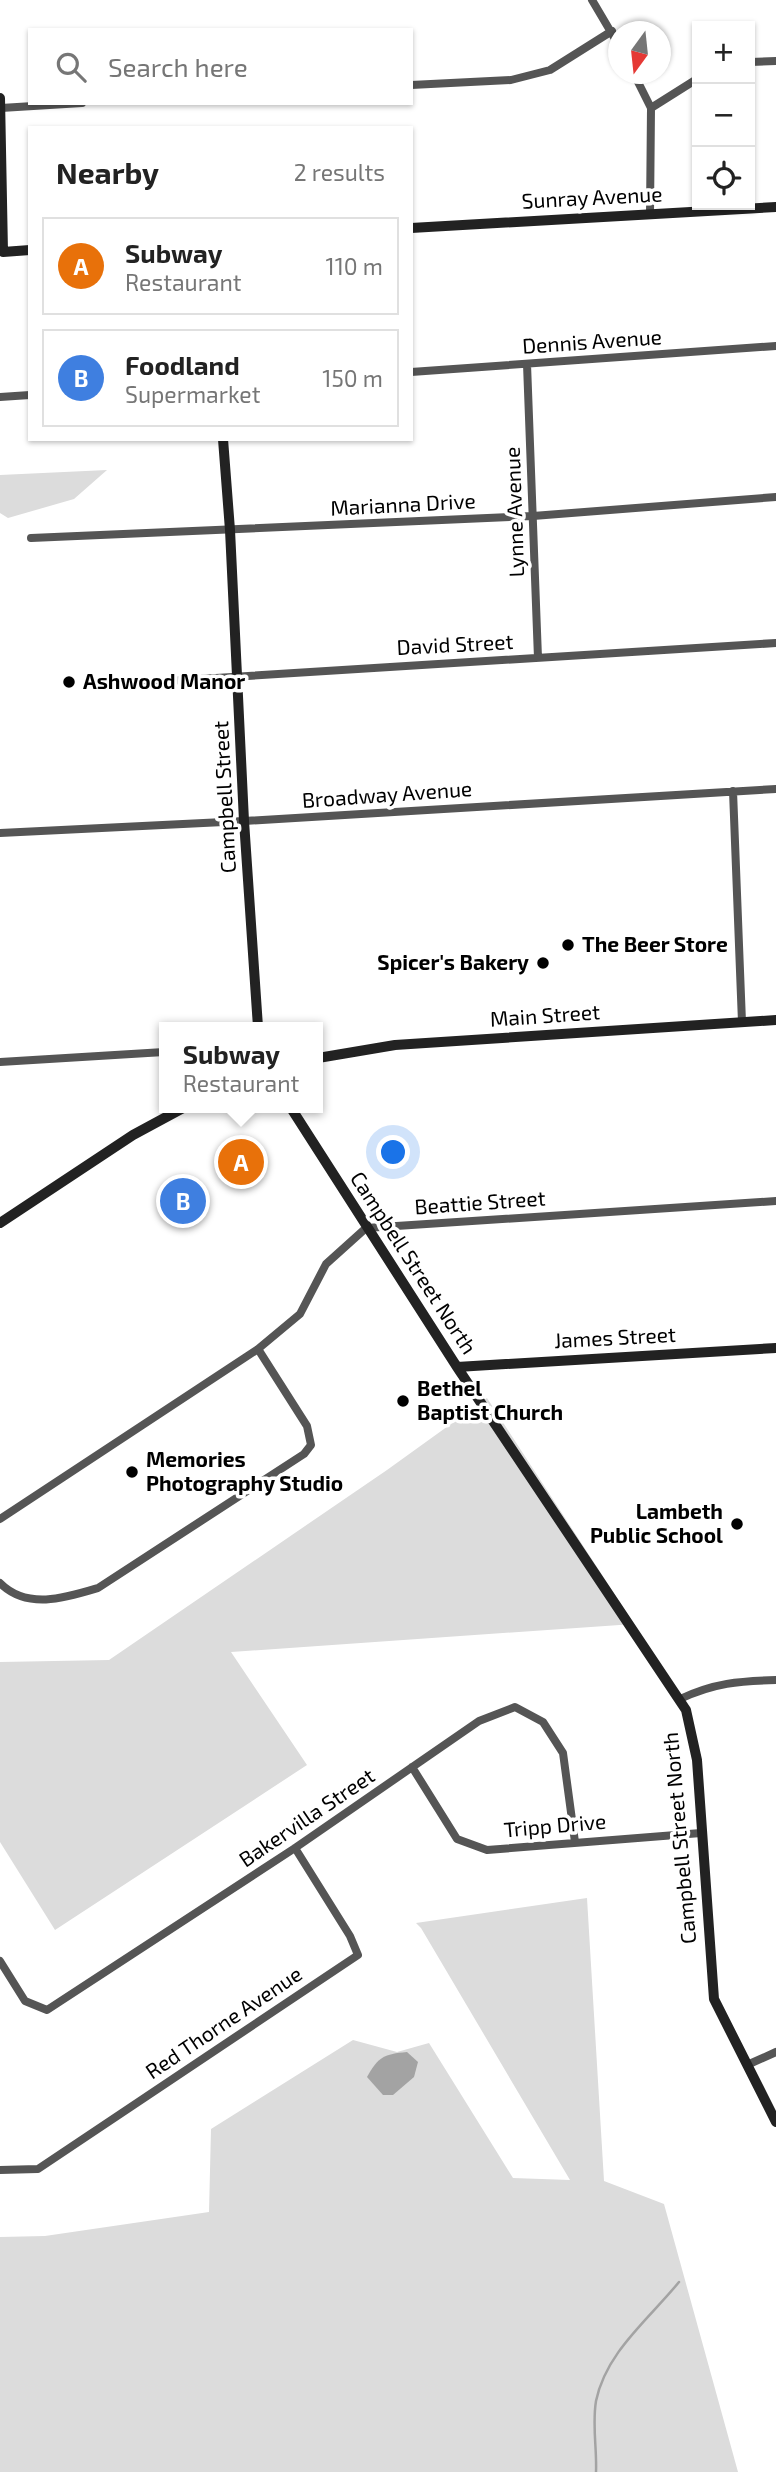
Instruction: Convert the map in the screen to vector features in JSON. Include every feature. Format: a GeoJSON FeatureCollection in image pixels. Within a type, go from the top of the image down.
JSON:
{"type":"FeatureCollection","features":[{"type":"Feature","properties":{"kind":"street"},"geometry":{"type":"LineString","coordinates":[[592,0],[608,25]]}},
{"type":"Feature","properties":{"kind":"street"},"geometry":{"type":"LineString","coordinates":[[413,85],[511,80],[550,70],[608,34]]}},
{"type":"Feature","properties":{"kind":"street"},"geometry":{"type":"LineString","coordinates":[[755,62],[776,61]]}},
{"type":"Feature","properties":{"kind":"street"},"geometry":{"type":"LineString","coordinates":[[651,108],[692,82]]}},
{"type":"Feature","properties":{"kind":"street"},"geometry":{"type":"LineString","coordinates":[[639,84],[651,108],[650,214]]}},
{"type":"Feature","properties":{"kind":"street"},"geometry":{"type":"LineString","coordinates":[[0,98],[1,252],[28,250]]}},
{"type":"Feature","properties":{"kind":"street"},"geometry":{"type":"LineString","coordinates":[[1,108],[50,105]]}},
{"type":"Feature","properties":{"kind":"street","name":"Sunray Avenue"},"geometry":{"type":"LineString","coordinates":[[413,228],[776,207]]}},
{"type":"Feature","properties":{"kind":"street","name":"Dennis Avenue"},"geometry":{"type":"LineString","coordinates":[[413,372],[776,346]]}},
{"type":"Feature","properties":{"kind":"street","name":"Lynne Avenue"},"geometry":{"type":"LineString","coordinates":[[527,364],[538,658]]}},
{"type":"Feature","properties":{"kind":"street"},"geometry":{"type":"LineString","coordinates":[[0,397],[28,395]]}},
{"type":"Feature","properties":{"kind":"street","name":"Campbell Street"},"geometry":{"type":"LineString","coordinates":[[223,441],[258,1022]]}},
{"type":"Feature","properties":{"kind":"street","name":"Marianna Drive"},"geometry":{"type":"LineString","coordinates":[[31,538],[533,516],[776,497]]}},
{"type":"Feature","properties":{"kind":"street","name":"David Street"},"geometry":{"type":"LineString","coordinates":[[135,682],[776,643]]}},
{"type":"Feature","properties":{"kind":"street","name":"Broadway Avenue"},"geometry":{"type":"LineString","coordinates":[[0,833],[776,789]]}},
{"type":"Feature","properties":{"kind":"street"},"geometry":{"type":"LineString","coordinates":[[733,791],[742,1022]]}},
{"type":"Feature","properties":{"kind":"street","name":"Main Street"},"geometry":{"type":"LineString","coordinates":[[323,1057],[396,1045],[776,1020]]}},
{"type":"Feature","properties":{"kind":"street"},"geometry":{"type":"LineString","coordinates":[[0,1062],[159,1052]]}},
{"type":"Feature","properties":{"kind":"street"},"geometry":{"type":"LineString","coordinates":[[0,1223],[133,1135],[174,1113]]}},
{"type":"Feature","properties":{"kind":"street","name":"Campbell Street North"},"geometry":{"type":"LineString","coordinates":[[294,1113],[457,1367],[686,1710],[697,1760],[714,1999],[776,2122]]}},
{"type":"Feature","properties":{"kind":"street","name":"Beattie Street"},"geometry":{"type":"LineString","coordinates":[[366,1228],[776,1201]]}},
{"type":"Feature","properties":{"kind":"street"},"geometry":{"type":"LineString","coordinates":[[0,1519],[258,1349],[300,1314],[326,1264],[366,1228]]}},
{"type":"Feature","properties":{"kind":"street","name":"James Street"},"geometry":{"type":"LineString","coordinates":[[457,1367],[776,1348]]}},
{"type":"Feature","properties":{"kind":"street"},"geometry":{"type":"LineString","coordinates":[[0,1583],[8,1591],[30,1599],[65,1599],[97,1588],[304,1454],[311,1445],[307,1426],[258,1349]]}},
{"type":"Feature","properties":{"kind":"street"},"geometry":{"type":"LineString","coordinates":[[680,1699],[705,1688],[733,1681],[776,1679]]}},
{"type":"Feature","properties":{"kind":"street","name":"Bakervilla Street"},"geometry":{"type":"LineString","coordinates":[[0,1961],[25,2001],[47,2010],[295,1848],[479,1721],[515,1707],[543,1722],[563,1753],[575,1842]]}},
{"type":"Feature","properties":{"kind":"street","name":"Tripp Drive"},"geometry":{"type":"LineString","coordinates":[[412,1768],[457,1839],[487,1850],[701,1833]]}},
{"type":"Feature","properties":{"kind":"street","name":"Red Thorne Avenue"},"geometry":{"type":"LineString","coordinates":[[0,2170],[38,2169],[358,1955],[350,1936],[295,1848]]}},
{"type":"Feature","properties":{"kind":"street"},"geometry":{"type":"LineString","coordinates":[[747,2065],[776,2052]]}},
{"type":"Feature","properties":{"kind":"shaded area"},"geometry":{"type":"Polygon","coordinates":[[[107,470],[74,499],[8,518],[0,513],[0,475],[107,470]]]}},
{"type":"Feature","properties":{"kind":"shaded area"},"geometry":{"type":"Polygon","coordinates":[[[487,1398],[634,1624],[231,1652],[307,1765],[55,1930],[0,1842],[0,1662],[109,1660],[387,1470],[487,1398]]]}},
{"type":"Feature","properties":{"kind":"shaded area"},"geometry":{"type":"Polygon","coordinates":[[[587,1898],[604,2181],[664,2204],[738,2472],[0,2472],[0,2237],[45,2236],[209,2212],[211,2129],[353,2040],[397,2052],[429,2043],[513,2178],[570,2180],[416,1923],[587,1898]]]}},
{"type":"Feature","properties":{"kind":"shaded area"},"geometry":{"type":"Polygon","coordinates":[[[407,2052],[418,2062],[414,2077],[393,2095],[383,2095],[367,2077],[382,2058],[407,2052]]]}},
{"type":"Feature","properties":{"kind":"waterway"},"geometry":{"type":"LineString","coordinates":[[596,2472],[595,2410],[601,2383],[630,2337],[679,2282]]}},
{"type":"Feature","properties":{"kind":"place","name":"Ashwood Manor"},"geometry":{"type":"Point","coordinates":[69,682]}},
{"type":"Feature","properties":{"kind":"place","name":"The Beer Store"},"geometry":{"type":"Point","coordinates":[568,945]}},
{"type":"Feature","properties":{"kind":"place","name":"Spicer's Bakery"},"geometry":{"type":"Point","coordinates":[543,963]}},
{"type":"Feature","properties":{"kind":"place","name":"Subway"},"geometry":{"type":"Point","coordinates":[241,1162]}},
{"type":"Feature","properties":{"kind":"place","name":"Foodland"},"geometry":{"type":"Point","coordinates":[183,1201]}},
{"type":"Feature","properties":{"kind":"place","name":"Bethel Baptist Church"},"geometry":{"type":"Point","coordinates":[403,1401]}},
{"type":"Feature","properties":{"kind":"place","name":"Memories Photography Studio"},"geometry":{"type":"Point","coordinates":[132,1472]}},
{"type":"Feature","properties":{"kind":"place","name":"Lambeth Public School"},"geometry":{"type":"Point","coordinates":[737,1524]}}]}
